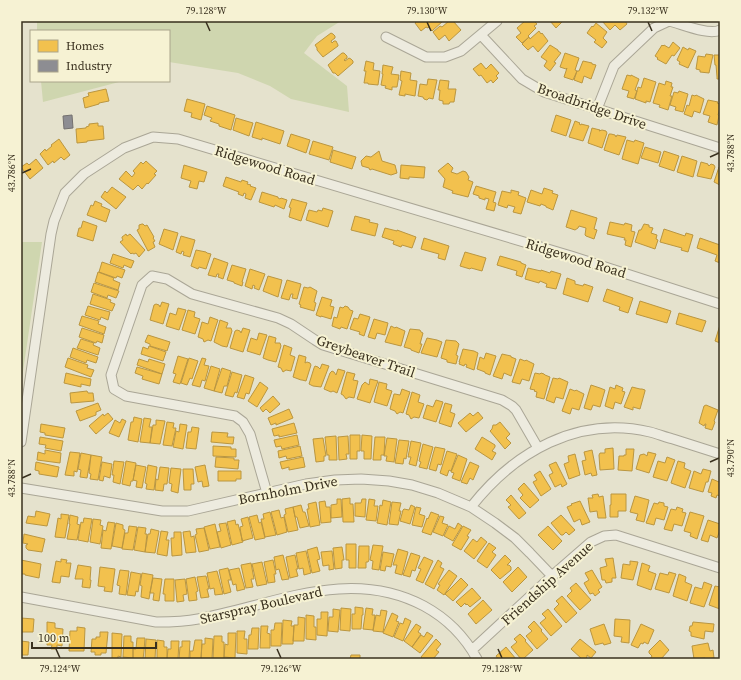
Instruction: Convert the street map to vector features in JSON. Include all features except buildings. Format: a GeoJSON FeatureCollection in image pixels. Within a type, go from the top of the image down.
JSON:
{"type":"FeatureCollection","features":[{"type":"Feature","properties":{"kind":"street"},"geometry":{"type":"LineString","coordinates":[[386,37],[426,57],[445,57],[461,51],[497,21]]}},
{"type":"Feature","properties":{"kind":"street"},"geometry":{"type":"LineString","coordinates":[[597,109],[614,66],[654,28],[669,21],[705,31],[717,32],[720,30]]}},
{"type":"Feature","properties":{"kind":"street","name":"Broadbridge Drive"},"geometry":{"type":"LineString","coordinates":[[481,35],[522,79],[544,92],[720,148]]}},
{"type":"Feature","properties":{"kind":"street","name":"Ridgewood Road"},"geometry":{"type":"LineString","coordinates":[[21,442],[51,234],[54,221],[65,193],[84,174],[124,148],[153,137],[185,141],[571,256],[720,304]]}},
{"type":"Feature","properties":{"kind":"street","name":"Greybeaver Trail"},"geometry":{"type":"LineString","coordinates":[[267,493],[250,434],[243,422],[235,416],[126,396],[114,388],[110,375],[142,285],[152,276],[167,279],[192,294],[278,318],[291,324],[323,345],[502,400],[516,410],[538,448]]}},
{"type":"Feature","properties":{"kind":"street"},"geometry":{"type":"LineString","coordinates":[[471,507],[478,498],[514,463],[538,448],[577,433],[603,428],[623,428],[649,432],[720,454]]}},
{"type":"Feature","properties":{"kind":"street","name":"Bornholm Drive"},"geometry":{"type":"LineString","coordinates":[[21,488],[162,511],[188,511],[306,484],[335,480],[361,479],[389,481],[412,485],[438,493],[471,507],[495,522],[515,538],[552,576]]}},
{"type":"Feature","properties":{"kind":"street","name":"Friendship Avenue"},"geometry":{"type":"LineString","coordinates":[[472,650],[591,542],[604,536],[616,535],[720,568]]}},
{"type":"Feature","properties":{"kind":"street","name":"Starspray Boulevard"},"geometry":{"type":"LineString","coordinates":[[21,597],[156,622],[177,622],[198,619],[309,592],[356,588],[396,595],[426,607],[446,621],[461,636],[477,659]]}},
{"type":"Feature","properties":{"kind":"green space"},"geometry":{"type":"Polygon","coordinates":[[[37,21],[341,21],[317,36],[304,53],[347,86],[349,112],[291,99],[270,86],[238,73],[170,62],[170,30],[37,30],[37,21]]]}},
{"type":"Feature","properties":{"kind":"green space"},"geometry":{"type":"Polygon","coordinates":[[[41,82],[119,82],[43,102],[41,82]]]}},
{"type":"Feature","properties":{"kind":"green space"},"geometry":{"type":"Polygon","coordinates":[[[21,242],[42,242],[21,385],[21,242]]]}}]}
